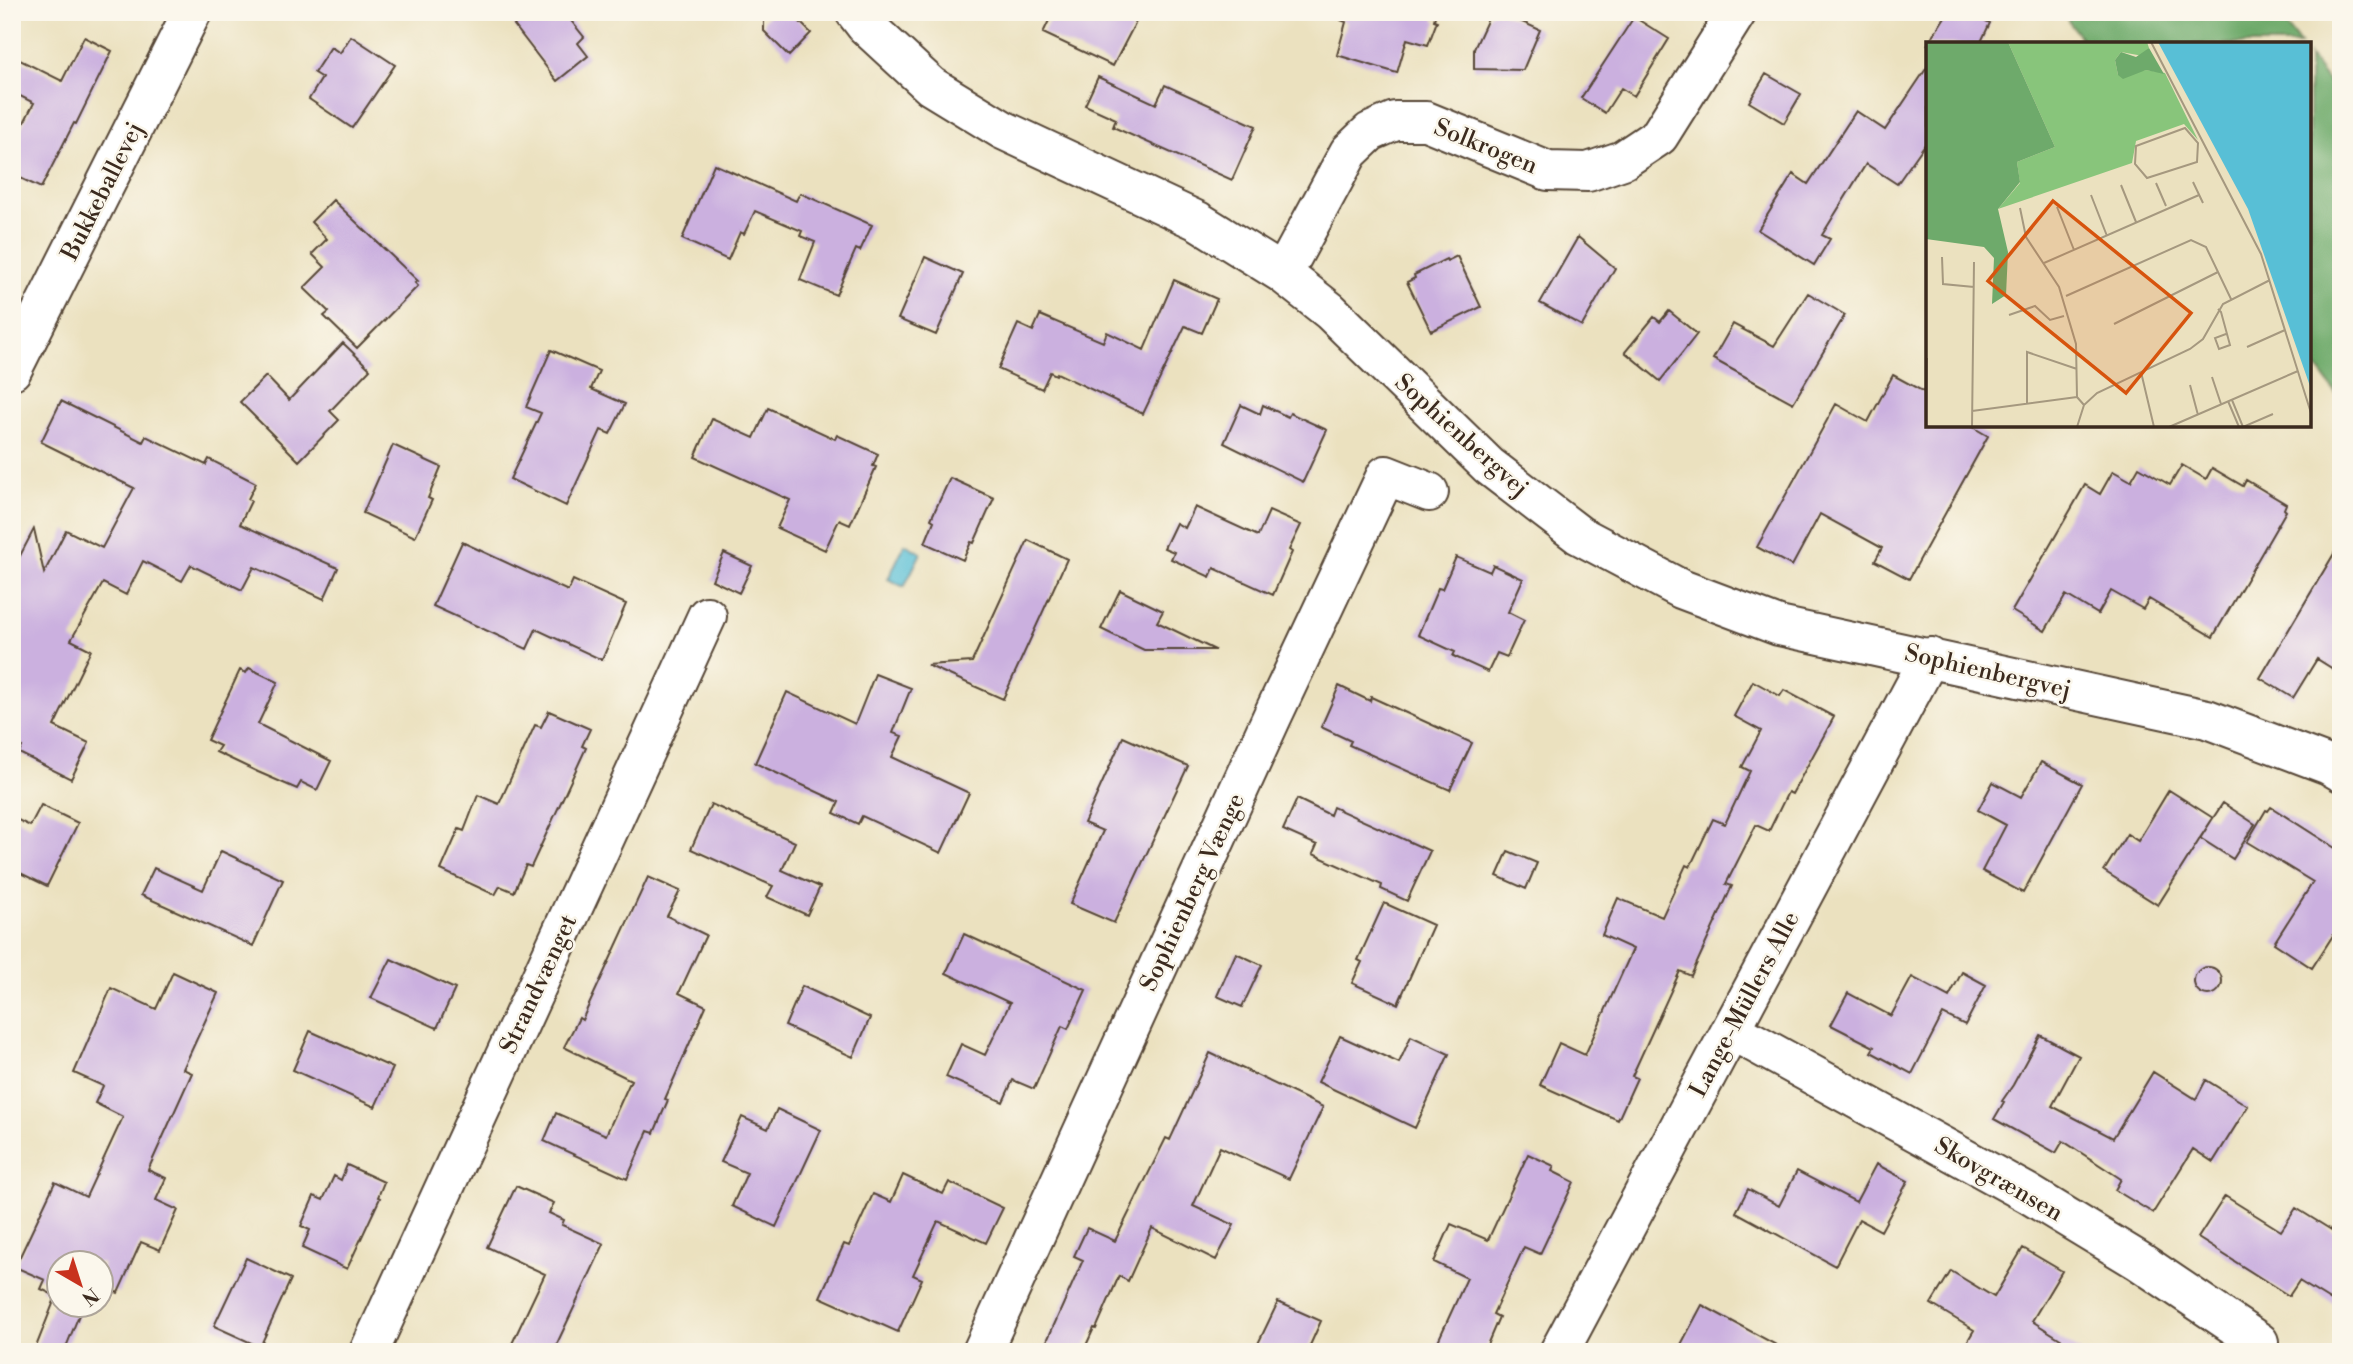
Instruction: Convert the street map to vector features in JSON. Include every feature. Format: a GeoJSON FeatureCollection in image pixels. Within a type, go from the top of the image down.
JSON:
{"type":"FeatureCollection","features":[{"type":"Feature","properties":{"kind":"street","name":"Bukkeballevej"},"geometry":{"type":"LineString","coordinates":[[18,344],[192,12]]}},
{"type":"Feature","properties":{"kind":"street","name":"Sophienbergvej"},"geometry":{"type":"LineString","coordinates":[[855,12],[865,25],[931,86],[1003,130],[1198,221],[1283,274],[1330,311],[1489,466],[1579,535],[1681,589],[1779,626],[2207,719],[2341,772]]}},
{"type":"Feature","properties":{"kind":"street","name":"Solkrogen"},"geometry":{"type":"LineString","coordinates":[[1283,274],[1349,152],[1370,132],[1395,121],[1426,121],[1548,171],[1588,172],[1623,160],[1659,136],[1737,12]]}},
{"type":"Feature","properties":{"kind":"street","name":"Sophienberg Vænge"},"geometry":{"type":"LineString","coordinates":[[982,1352],[1268,726],[1386,475],[1429,492]]}},
{"type":"Feature","properties":{"kind":"street","name":"Strandvænget"},"geometry":{"type":"LineString","coordinates":[[369,1352],[707,616]]}},
{"type":"Feature","properties":{"kind":"street","name":"Lange-Müllers Alle"},"geometry":{"type":"LineString","coordinates":[[1559,1352],[1930,657]]}},
{"type":"Feature","properties":{"kind":"street","name":"Skovgrænsen"},"geometry":{"type":"LineString","coordinates":[[1731,1030],[2027,1193],[2138,1261],[2259,1342]]}},
{"type":"Feature","properties":{"kind":"green space"},"geometry":{"type":"Polygon","coordinates":[[[2062,12],[2276,12],[2298,42],[2084,42],[2062,12]]]}},
{"type":"Feature","properties":{"kind":"green space"},"geometry":{"type":"Polygon","coordinates":[[[2311,59],[2341,98],[2341,400],[2311,360],[2311,59]]]}},
{"type":"Feature","properties":{"kind":"water"},"geometry":{"type":"Polygon","coordinates":[[[905,544],[921,553],[904,587],[888,579],[905,544]]]}},
{"type":"Feature","properties":{"kind":"building"},"geometry":{"type":"Polygon","coordinates":[[[531,12],[564,12],[584,37],[578,43],[588,56],[557,81],[514,25],[531,12]]]}},
{"type":"Feature","properties":{"kind":"building"},"geometry":{"type":"Polygon","coordinates":[[[772,12],[790,12],[811,33],[789,56],[764,31],[764,20],[772,12]]]}},
{"type":"Feature","properties":{"kind":"building"},"geometry":{"type":"Polygon","coordinates":[[[1053,12],[1141,12],[1113,66],[1043,33],[1053,12]]]}},
{"type":"Feature","properties":{"kind":"building"},"geometry":{"type":"Polygon","coordinates":[[[1342,12],[1436,12],[1434,20],[1437,21],[1428,45],[1407,39],[1397,73],[1337,55],[1346,22],[1341,20],[1342,12]]]}},
{"type":"Feature","properties":{"kind":"building"},"geometry":{"type":"Polygon","coordinates":[[[1491,12],[1500,12],[1540,30],[1523,70],[1474,69],[1474,49],[1491,12]]]}},
{"type":"Feature","properties":{"kind":"building"},"geometry":{"type":"Polygon","coordinates":[[[1948,12],[1991,12],[1986,21],[1990,23],[1981,42],[1929,42],[1948,12]]]}},
{"type":"Feature","properties":{"kind":"building"},"geometry":{"type":"Polygon","coordinates":[[[1634,17],[1669,39],[1634,96],[1621,88],[1605,113],[1581,98],[1634,17]]]}},
{"type":"Feature","properties":{"kind":"building"},"geometry":{"type":"Polygon","coordinates":[[[351,36],[395,65],[352,128],[309,99],[322,78],[314,73],[331,47],[340,53],[351,36]]]}},
{"type":"Feature","properties":{"kind":"building"},"geometry":{"type":"Polygon","coordinates":[[[84,37],[112,51],[41,188],[12,174],[12,146],[34,103],[12,92],[12,56],[62,81],[84,37]]]}},
{"type":"Feature","properties":{"kind":"building"},"geometry":{"type":"Polygon","coordinates":[[[1926,69],[1926,143],[1897,184],[1866,164],[1822,235],[1830,239],[1814,265],[1758,230],[1793,174],[1808,184],[1856,111],[1885,130],[1926,69]]]}},
{"type":"Feature","properties":{"kind":"building"},"geometry":{"type":"Polygon","coordinates":[[[1766,74],[1801,94],[1784,123],[1749,102],[1766,74]]]}},
{"type":"Feature","properties":{"kind":"building"},"geometry":{"type":"Polygon","coordinates":[[[1098,77],[1156,104],[1165,85],[1256,126],[1232,180],[1113,127],[1116,119],[1085,105],[1098,77]]]}},
{"type":"Feature","properties":{"kind":"building"},"geometry":{"type":"Polygon","coordinates":[[[714,164],[796,201],[800,193],[872,225],[860,251],[856,249],[836,295],[800,280],[815,242],[800,236],[802,231],[755,211],[744,234],[740,232],[728,260],[682,239],[714,164]]]}},
{"type":"Feature","properties":{"kind":"building"},"geometry":{"type":"Polygon","coordinates":[[[333,200],[418,281],[415,283],[418,286],[357,348],[324,316],[329,312],[304,288],[325,267],[312,254],[327,239],[311,222],[333,200]]]}},
{"type":"Feature","properties":{"kind":"building"},"geometry":{"type":"Polygon","coordinates":[[[1578,237],[1615,268],[1582,326],[1540,303],[1578,237]]]}},
{"type":"Feature","properties":{"kind":"building"},"geometry":{"type":"Polygon","coordinates":[[[1457,256],[1481,307],[1431,331],[1407,282],[1415,278],[1414,275],[1457,256]]]}},
{"type":"Feature","properties":{"kind":"building"},"geometry":{"type":"Polygon","coordinates":[[[925,257],[963,274],[936,335],[898,319],[925,257]]]}},
{"type":"Feature","properties":{"kind":"building"},"geometry":{"type":"Polygon","coordinates":[[[1174,280],[1217,299],[1202,333],[1185,326],[1143,414],[1057,373],[1056,375],[1050,372],[1042,389],[998,369],[1018,324],[1033,331],[1040,315],[1103,342],[1107,332],[1144,350],[1174,280]]]}},
{"type":"Feature","properties":{"kind":"building"},"geometry":{"type":"Polygon","coordinates":[[[1808,293],[1845,315],[1793,403],[1713,359],[1733,324],[1774,346],[1808,293]]]}},
{"type":"Feature","properties":{"kind":"building"},"geometry":{"type":"Polygon","coordinates":[[[1669,311],[1697,334],[1660,381],[1625,352],[1654,317],[1660,322],[1669,311]]]}},
{"type":"Feature","properties":{"kind":"building"},"geometry":{"type":"Polygon","coordinates":[[[343,343],[370,369],[330,411],[339,420],[299,461],[240,402],[266,376],[289,400],[343,343]]]}},
{"type":"Feature","properties":{"kind":"building"},"geometry":{"type":"Polygon","coordinates":[[[551,350],[599,371],[591,389],[625,404],[610,434],[601,430],[566,506],[510,479],[541,413],[526,407],[551,350]]]}},
{"type":"Feature","properties":{"kind":"building"},"geometry":{"type":"Polygon","coordinates":[[[1893,375],[1926,393],[1926,427],[1972,427],[1988,436],[1909,579],[1875,561],[1882,548],[1820,514],[1792,566],[1757,547],[1836,404],[1868,422],[1893,375]]]}},
{"type":"Feature","properties":{"kind":"building"},"geometry":{"type":"Polygon","coordinates":[[[61,401],[143,442],[146,436],[206,465],[209,459],[256,483],[240,524],[338,568],[324,599],[254,567],[242,590],[191,565],[182,581],[143,561],[126,595],[103,583],[71,640],[91,650],[54,726],[89,743],[71,779],[19,753],[22,747],[12,742],[12,571],[34,529],[44,573],[66,530],[102,548],[134,488],[41,442],[61,401]]]}},
{"type":"Feature","properties":{"kind":"building"},"geometry":{"type":"Polygon","coordinates":[[[1241,405],[1260,414],[1263,405],[1288,417],[1290,413],[1327,430],[1303,482],[1224,443],[1241,405]]]}},
{"type":"Feature","properties":{"kind":"building"},"geometry":{"type":"Polygon","coordinates":[[[768,408],[835,439],[837,435],[878,454],[873,466],[876,467],[850,525],[839,520],[825,550],[777,528],[790,500],[695,457],[712,419],[754,438],[768,408]]]}},
{"type":"Feature","properties":{"kind":"building"},"geometry":{"type":"Polygon","coordinates":[[[393,445],[441,467],[428,498],[432,500],[415,537],[363,513],[393,445]]]}},
{"type":"Feature","properties":{"kind":"building"},"geometry":{"type":"Polygon","coordinates":[[[2182,465],[2206,479],[2212,468],[2243,486],[2246,480],[2286,504],[2286,511],[2213,637],[2149,599],[2143,609],[2111,591],[2098,614],[2066,595],[2045,631],[2012,611],[2085,485],[2100,494],[2113,471],[2131,481],[2139,467],[2170,485],[2182,465]]]}},
{"type":"Feature","properties":{"kind":"building"},"geometry":{"type":"Polygon","coordinates":[[[950,478],[994,498],[974,543],[971,542],[963,560],[925,543],[934,521],[931,519],[950,478]]]}},
{"type":"Feature","properties":{"kind":"building"},"geometry":{"type":"Polygon","coordinates":[[[1195,507],[1258,536],[1269,511],[1301,525],[1273,595],[1214,568],[1210,577],[1171,559],[1174,552],[1164,548],[1176,523],[1185,528],[1195,507]]]}},
{"type":"Feature","properties":{"kind":"building"},"geometry":{"type":"Polygon","coordinates":[[[1028,540],[1067,559],[1003,699],[927,665],[972,662],[1028,540]]]}},
{"type":"Feature","properties":{"kind":"building"},"geometry":{"type":"Polygon","coordinates":[[[462,542],[568,591],[573,580],[626,604],[602,660],[536,629],[527,649],[433,606],[462,542]]]}},
{"type":"Feature","properties":{"kind":"building"},"geometry":{"type":"Polygon","coordinates":[[[2341,542],[2341,674],[2317,659],[2293,698],[2260,678],[2341,542]]]}},
{"type":"Feature","properties":{"kind":"building"},"geometry":{"type":"Polygon","coordinates":[[[724,553],[752,566],[739,593],[712,580],[724,553]]]}},
{"type":"Feature","properties":{"kind":"building"},"geometry":{"type":"Polygon","coordinates":[[[1456,557],[1490,572],[1493,565],[1523,579],[1508,612],[1524,620],[1507,657],[1497,653],[1488,672],[1453,656],[1455,652],[1418,635],[1438,588],[1442,589],[1456,557]]]}},
{"type":"Feature","properties":{"kind":"building"},"geometry":{"type":"Polygon","coordinates":[[[1120,590],[1163,611],[1157,622],[1215,650],[1144,650],[1101,629],[1120,590]]]}},
{"type":"Feature","properties":{"kind":"building"},"geometry":{"type":"Polygon","coordinates":[[[249,668],[278,682],[258,724],[331,761],[317,790],[301,782],[297,789],[258,772],[216,752],[220,746],[207,740],[240,670],[246,673],[249,668]]]}},
{"type":"Feature","properties":{"kind":"building"},"geometry":{"type":"Polygon","coordinates":[[[875,674],[911,688],[893,733],[902,736],[892,757],[969,793],[941,853],[862,816],[858,824],[834,813],[839,802],[755,763],[787,692],[855,724],[875,674]]]}},
{"type":"Feature","properties":{"kind":"building"},"geometry":{"type":"Polygon","coordinates":[[[1753,681],[1780,696],[1784,690],[1834,717],[1792,794],[1788,792],[1769,831],[1756,825],[1726,884],[1732,886],[1691,976],[1680,971],[1632,1076],[1637,1078],[1618,1120],[1540,1085],[1559,1043],[1585,1055],[1633,949],[1602,935],[1618,898],[1662,917],[1686,865],[1690,867],[1713,819],[1725,824],[1750,771],[1742,767],[1761,731],[1734,716],[1753,681]]]}},
{"type":"Feature","properties":{"kind":"building"},"geometry":{"type":"Polygon","coordinates":[[[1339,686],[1370,701],[1371,697],[1472,743],[1450,790],[1349,745],[1351,741],[1321,727],[1339,686]]]}},
{"type":"Feature","properties":{"kind":"building"},"geometry":{"type":"Polygon","coordinates":[[[549,711],[590,729],[582,746],[586,748],[531,867],[526,865],[514,892],[500,886],[495,895],[441,870],[459,829],[464,831],[478,795],[499,804],[535,725],[541,727],[549,711]]]}},
{"type":"Feature","properties":{"kind":"building"},"geometry":{"type":"Polygon","coordinates":[[[1123,737],[1188,766],[1114,923],[1070,904],[1103,831],[1084,823],[1123,737]]]}},
{"type":"Feature","properties":{"kind":"building"},"geometry":{"type":"Polygon","coordinates":[[[2041,762],[2082,784],[2023,893],[1982,871],[2006,825],[1978,810],[1993,782],[2021,797],[2041,762]]]}},
{"type":"Feature","properties":{"kind":"building"},"geometry":{"type":"Polygon","coordinates":[[[2169,790],[2213,818],[2158,905],[2104,871],[2127,834],[2138,841],[2169,790]]]}},
{"type":"Feature","properties":{"kind":"building"},"geometry":{"type":"Polygon","coordinates":[[[1297,799],[1330,815],[1333,807],[1430,851],[1407,901],[1381,889],[1382,885],[1313,854],[1317,845],[1283,830],[1297,799]]]}},
{"type":"Feature","properties":{"kind":"building"},"geometry":{"type":"Polygon","coordinates":[[[2223,803],[2255,824],[2233,859],[2200,838],[2223,803]]]}},
{"type":"Feature","properties":{"kind":"building"},"geometry":{"type":"Polygon","coordinates":[[[711,804],[795,842],[782,870],[820,887],[807,915],[767,897],[773,886],[691,849],[711,804]]]}},
{"type":"Feature","properties":{"kind":"building"},"geometry":{"type":"Polygon","coordinates":[[[41,805],[78,823],[47,886],[12,869],[12,817],[30,826],[41,805]]]}},
{"type":"Feature","properties":{"kind":"building"},"geometry":{"type":"Polygon","coordinates":[[[2271,807],[2335,848],[2341,839],[2341,923],[2312,968],[2274,943],[2313,882],[2247,842],[2266,810],[2271,807]]]}},
{"type":"Feature","properties":{"kind":"building"},"geometry":{"type":"Polygon","coordinates":[[[221,851],[283,880],[253,946],[141,895],[154,868],[203,890],[221,851]]]}},
{"type":"Feature","properties":{"kind":"building"},"geometry":{"type":"Polygon","coordinates":[[[1508,851],[1537,863],[1526,889],[1497,876],[1508,851]]]}},
{"type":"Feature","properties":{"kind":"building"},"geometry":{"type":"Polygon","coordinates":[[[648,877],[680,891],[667,916],[706,935],[679,993],[706,1006],[665,1099],[668,1100],[654,1133],[648,1131],[627,1179],[544,1141],[556,1113],[606,1135],[631,1080],[564,1047],[579,1018],[582,1020],[648,877]]]}},
{"type":"Feature","properties":{"kind":"building"},"geometry":{"type":"Polygon","coordinates":[[[1384,903],[1433,925],[1398,1004],[1352,983],[1362,962],[1358,960],[1384,903]]]}},
{"type":"Feature","properties":{"kind":"building"},"geometry":{"type":"Polygon","coordinates":[[[964,934],[1086,990],[1068,1029],[1062,1026],[1034,1089],[1013,1080],[1003,1102],[946,1077],[961,1044],[985,1055],[1010,1003],[946,973],[964,934]]]}},
{"type":"Feature","properties":{"kind":"building"},"geometry":{"type":"Polygon","coordinates":[[[1236,953],[1262,965],[1242,1007],[1217,996],[1236,953]]]}},
{"type":"Feature","properties":{"kind":"building"},"geometry":{"type":"Polygon","coordinates":[[[391,959],[455,989],[437,1028],[371,998],[391,959]]]}},
{"type":"Feature","properties":{"kind":"building"},"geometry":{"type":"Polygon","coordinates":[[[2208,967],[2218,971],[2222,981],[2218,991],[2208,995],[2198,991],[2194,981],[2198,971],[2208,967]]]}},
{"type":"Feature","properties":{"kind":"building"},"geometry":{"type":"Polygon","coordinates":[[[173,972],[218,993],[183,1069],[192,1073],[148,1170],[166,1178],[156,1200],[178,1210],[160,1250],[141,1242],[118,1293],[116,1248],[46,1248],[46,1291],[41,1289],[45,1280],[15,1267],[55,1182],[86,1197],[123,1117],[95,1103],[103,1086],[74,1073],[111,988],[156,1009],[173,972]]]}},
{"type":"Feature","properties":{"kind":"building"},"geometry":{"type":"Polygon","coordinates":[[[1962,972],[1986,985],[1965,1025],[1943,1014],[1912,1074],[1871,1052],[1874,1047],[1831,1025],[1848,993],[1891,1016],[1912,977],[1949,997],[1962,972]]]}},
{"type":"Feature","properties":{"kind":"building"},"geometry":{"type":"Polygon","coordinates":[[[802,986],[870,1018],[853,1057],[785,1026],[802,986]]]}},
{"type":"Feature","properties":{"kind":"building"},"geometry":{"type":"Polygon","coordinates":[[[310,1031],[393,1068],[375,1107],[293,1070],[310,1031]]]}},
{"type":"Feature","properties":{"kind":"building"},"geometry":{"type":"Polygon","coordinates":[[[2040,1035],[2079,1056],[2052,1106],[2113,1138],[2153,1072],[2196,1099],[2206,1080],[2248,1106],[2213,1162],[2193,1149],[2153,1213],[2115,1190],[2121,1179],[2063,1141],[2056,1153],[1994,1119],[2040,1035]]]}},
{"type":"Feature","properties":{"kind":"building"},"geometry":{"type":"Polygon","coordinates":[[[1340,1036],[1399,1063],[1411,1036],[1449,1054],[1415,1128],[1318,1082],[1340,1036]]]}},
{"type":"Feature","properties":{"kind":"building"},"geometry":{"type":"Polygon","coordinates":[[[1210,1053],[1323,1107],[1289,1179],[1220,1147],[1193,1206],[1234,1225],[1216,1260],[1152,1228],[1128,1281],[1119,1276],[1083,1352],[1065,1352],[1046,1343],[1083,1260],[1074,1256],[1087,1228],[1115,1241],[1166,1138],[1170,1140],[1210,1053]]]}},
{"type":"Feature","properties":{"kind":"building"},"geometry":{"type":"Polygon","coordinates":[[[777,1109],[821,1130],[776,1227],[732,1206],[747,1173],[721,1162],[742,1117],[768,1129],[777,1109]]]}},
{"type":"Feature","properties":{"kind":"building"},"geometry":{"type":"Polygon","coordinates":[[[1528,1154],[1554,1166],[1552,1171],[1574,1182],[1540,1254],[1524,1247],[1493,1314],[1499,1317],[1484,1352],[1433,1352],[1467,1278],[1434,1262],[1451,1224],[1488,1240],[1528,1154]]]}},
{"type":"Feature","properties":{"kind":"building"},"geometry":{"type":"Polygon","coordinates":[[[1876,1164],[1908,1181],[1881,1231],[1859,1219],[1835,1266],[1736,1212],[1748,1189],[1779,1206],[1797,1171],[1856,1202],[1876,1164]]]}},
{"type":"Feature","properties":{"kind":"building"},"geometry":{"type":"Polygon","coordinates":[[[347,1165],[384,1182],[378,1197],[380,1198],[347,1269],[302,1248],[310,1230],[301,1226],[314,1196],[323,1200],[334,1176],[341,1180],[347,1165]]]}},
{"type":"Feature","properties":{"kind":"building"},"geometry":{"type":"Polygon","coordinates":[[[903,1175],[943,1194],[949,1182],[1003,1208],[986,1243],[938,1221],[913,1275],[922,1279],[898,1332],[820,1297],[844,1244],[849,1246],[873,1194],[891,1202],[903,1175]]]}},
{"type":"Feature","properties":{"kind":"building"},"geometry":{"type":"Polygon","coordinates":[[[516,1186],[554,1203],[549,1213],[564,1220],[562,1225],[604,1244],[553,1352],[508,1352],[545,1274],[487,1247],[516,1186]]]}},
{"type":"Feature","properties":{"kind":"building"},"geometry":{"type":"Polygon","coordinates":[[[2225,1196],[2281,1231],[2296,1208],[2341,1236],[2341,1307],[2299,1281],[2289,1296],[2198,1238],[2225,1196]]]}},
{"type":"Feature","properties":{"kind":"building"},"geometry":{"type":"Polygon","coordinates":[[[2023,1248],[2062,1271],[2032,1321],[2081,1352],[1961,1352],[1974,1330],[1931,1304],[1951,1271],[1994,1297],[2023,1248]]]}},
{"type":"Feature","properties":{"kind":"building"},"geometry":{"type":"Polygon","coordinates":[[[246,1258],[291,1279],[260,1347],[214,1326],[246,1258]]]}},
{"type":"Feature","properties":{"kind":"building"},"geometry":{"type":"Polygon","coordinates":[[[1278,1302],[1321,1321],[1307,1352],[1254,1352],[1278,1302]]]}},
{"type":"Feature","properties":{"kind":"building"},"geometry":{"type":"Polygon","coordinates":[[[1702,1305],[1789,1352],[1677,1352],[1702,1305]]]}},
{"type":"Feature","properties":{"kind":"building"},"geometry":{"type":"Polygon","coordinates":[[[47,1318],[78,1318],[64,1352],[34,1352],[47,1318]]]}}]}
